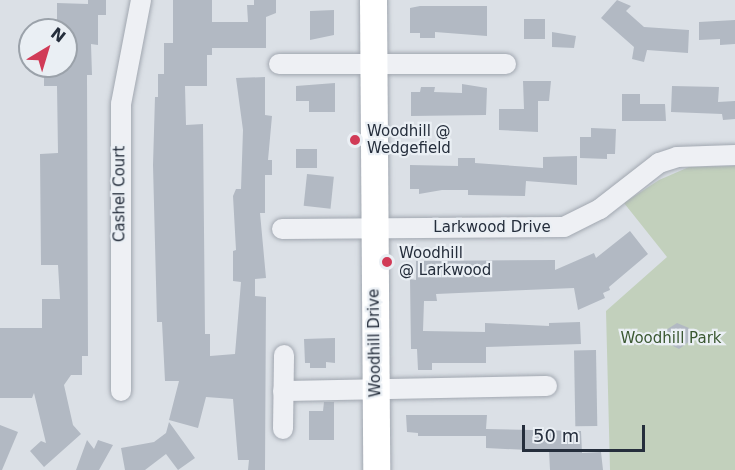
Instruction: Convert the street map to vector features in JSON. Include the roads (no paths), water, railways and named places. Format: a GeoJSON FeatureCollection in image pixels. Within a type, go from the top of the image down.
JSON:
{"type":"FeatureCollection","features":[{"type":"Feature","properties":{"kind":"street","name":"Cashel Court"},"geometry":{"type":"LineString","coordinates":[[121,391],[121,104],[141,0]]}},
{"type":"Feature","properties":{"kind":"street","name":"Woodhill Drive"},"geometry":{"type":"LineString","coordinates":[[373,0],[372,227],[377,392],[376,470]]}},
{"type":"Feature","properties":{"kind":"street"},"geometry":{"type":"LineString","coordinates":[[279,64],[506,64]]}},
{"type":"Feature","properties":{"kind":"street","name":"Larkwood Drive"},"geometry":{"type":"LineString","coordinates":[[282,229],[564,227],[600,209],[659,163],[677,157],[735,155]]}},
{"type":"Feature","properties":{"kind":"street"},"geometry":{"type":"LineString","coordinates":[[283,429],[284,355]]}},
{"type":"Feature","properties":{"kind":"street"},"geometry":{"type":"LineString","coordinates":[[283,391],[377,392],[547,386]]}},
{"type":"Feature","properties":{"kind":"place","name":"Woodhill @ Wedgefield"},"geometry":{"type":"Point","coordinates":[355,140]}},
{"type":"Feature","properties":{"kind":"place","name":"Woodhill @ Larkwood"},"geometry":{"type":"Point","coordinates":[387,262]}},
{"type":"Feature","properties":{"kind":"park label","name":"Woodhill Park"},"geometry":{"type":"Point","coordinates":[671,339]}}]}
